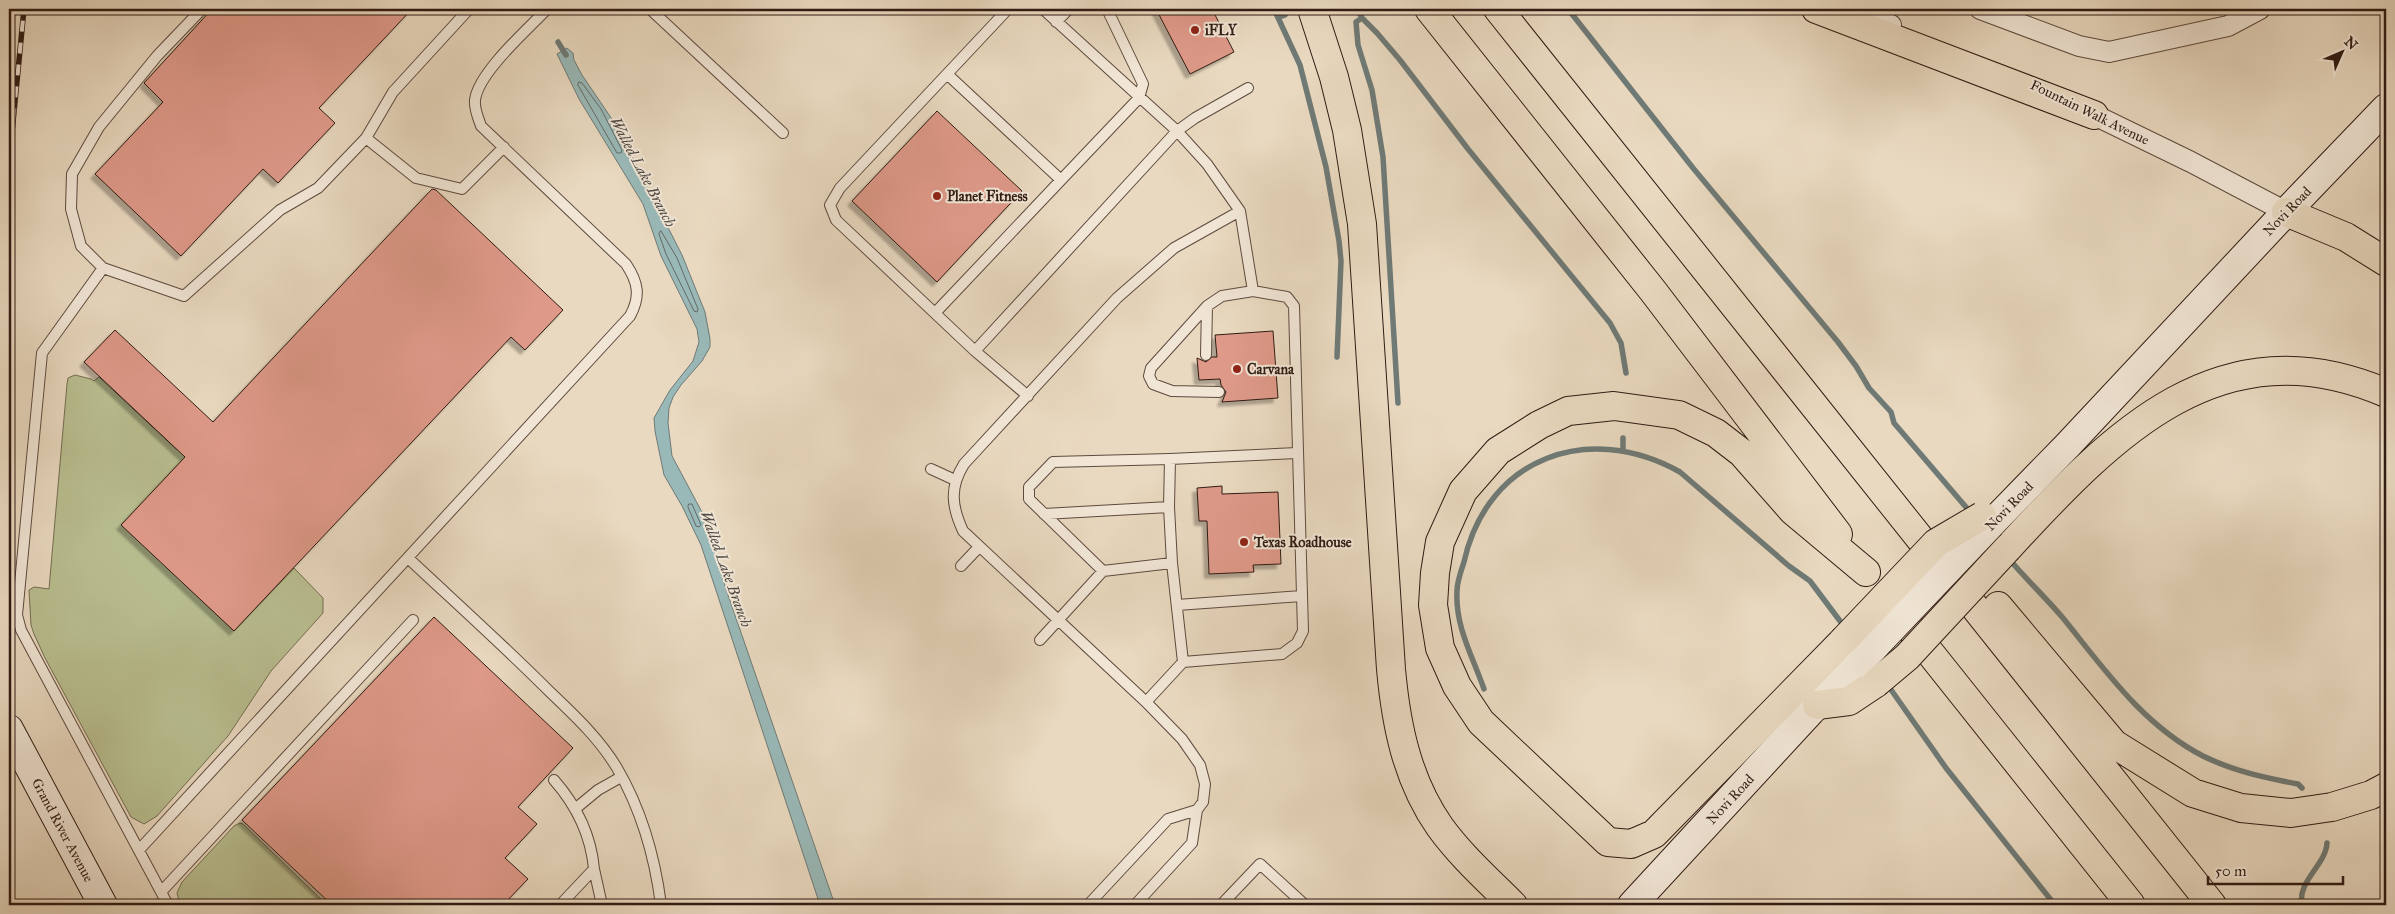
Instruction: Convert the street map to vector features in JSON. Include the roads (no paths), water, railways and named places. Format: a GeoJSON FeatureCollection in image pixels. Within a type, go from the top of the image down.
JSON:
{"type":"FeatureCollection","features":[{"type":"Feature","properties":{"kind":"highway"},"geometry":{"type":"LineString","coordinates":[[1312,9],[1332,69],[1347,130],[1362,224],[1390,669],[1400,740],[1425,802],[1440,827],[1461,853],[1513,905]]}},
{"type":"Feature","properties":{"kind":"highway"},"geometry":{"type":"LineString","coordinates":[[1429,9],[1653,291],[1866,572],[2131,905]]}},
{"type":"Feature","properties":{"kind":"highway"},"geometry":{"type":"LineString","coordinates":[[1498,9],[1689,251],[1841,437],[2212,905]]}},
{"type":"Feature","properties":{"kind":"highway"},"geometry":{"type":"LineString","coordinates":[[1816,9],[2094,115]]}},
{"type":"Feature","properties":{"kind":"highway"},"geometry":{"type":"LineString","coordinates":[[2286,212],[2346,237],[2386,262]]}},
{"type":"Feature","properties":{"kind":"highway"},"geometry":{"type":"LineString","coordinates":[[1817,705],[1849,701],[1868,673],[1906,657],[2008,548],[2105,449],[2157,411],[2214,382],[2264,370],[2311,371],[2352,379],[2386,392]]}},
{"type":"Feature","properties":{"kind":"highway"},"geometry":{"type":"LineString","coordinates":[[1866,572],[1792,511],[1742,452],[1716,433],[1679,415],[1614,406],[1568,411],[1539,424],[1498,451],[1463,491],[1440,542],[1434,573],[1433,605],[1440,648],[1457,686],[1481,722],[1608,842],[1631,844],[1654,834],[1936,543],[1991,518]]}},
{"type":"Feature","properties":{"kind":"highway"},"geometry":{"type":"LineString","coordinates":[[1841,437],[1877,464],[2114,744],[2192,793],[2241,808],[2291,813],[2332,807],[2371,796],[2386,787]]}},
{"type":"Feature","properties":{"kind":"main road","name":"Novi Road"},"geometry":{"type":"LineString","coordinates":[[1868,673],[1991,518],[2067,446],[2386,108]]}},
{"type":"Feature","properties":{"kind":"main road","name":"Novi Road"},"geometry":{"type":"LineString","coordinates":[[1632,905],[1817,705]]}},
{"type":"Feature","properties":{"kind":"main road","name":"Grand River Avenue"},"geometry":{"type":"LineString","coordinates":[[9,729],[103,905]]}},
{"type":"Feature","properties":{"kind":"street","name":"Fountain Walk Avenue"},"geometry":{"type":"LineString","coordinates":[[1857,9],[1888,24],[2046,88],[2094,115],[2191,162],[2286,212]]}},
{"type":"Feature","properties":{"kind":"street"},"geometry":{"type":"LineString","coordinates":[[1980,9],[2079,46],[2109,52],[2228,26],[2260,9]]}},
{"type":"Feature","properties":{"kind":"lane"},"geometry":{"type":"LineString","coordinates":[[202,9],[157,56],[99,127],[72,174],[71,209],[81,246],[103,268],[184,296],[280,210],[318,188],[366,138],[393,92],[469,9]]}},
{"type":"Feature","properties":{"kind":"lane"},"geometry":{"type":"LineString","coordinates":[[139,850],[630,316],[637,304],[638,290],[634,276],[626,264],[481,126],[476,107],[478,87],[484,76],[547,9]]}},
{"type":"Feature","properties":{"kind":"lane"},"geometry":{"type":"LineString","coordinates":[[650,9],[783,133]]}},
{"type":"Feature","properties":{"kind":"lane"},"geometry":{"type":"LineString","coordinates":[[1008,9],[840,188],[830,205],[836,220],[975,351],[1028,396]]}},
{"type":"Feature","properties":{"kind":"lane"},"geometry":{"type":"LineString","coordinates":[[1044,9],[1177,131],[1207,164],[1240,211],[1253,291]]}},
{"type":"Feature","properties":{"kind":"lane"},"geometry":{"type":"LineString","coordinates":[[1056,22],[1070,9]]}},
{"type":"Feature","properties":{"kind":"lane"},"geometry":{"type":"LineString","coordinates":[[935,313],[1139,98],[1143,84],[1107,9]]}},
{"type":"Feature","properties":{"kind":"lane"},"geometry":{"type":"LineString","coordinates":[[947,74],[1061,180]]}},
{"type":"Feature","properties":{"kind":"lane"},"geometry":{"type":"LineString","coordinates":[[975,351],[1177,131],[1195,118],[1248,88]]}},
{"type":"Feature","properties":{"kind":"lane"},"geometry":{"type":"LineString","coordinates":[[366,138],[416,178],[462,189],[504,147]]}},
{"type":"Feature","properties":{"kind":"lane"},"geometry":{"type":"LineString","coordinates":[[1135,905],[1192,843],[1197,810],[1203,802],[1205,784],[1200,766],[1182,739],[1146,702],[963,531],[954,512],[952,495],[955,480],[964,464],[1117,298],[1174,248],[1240,211]]}},
{"type":"Feature","properties":{"kind":"lane"},"geometry":{"type":"LineString","coordinates":[[103,268],[42,353],[17,615],[22,630],[168,905]]}},
{"type":"Feature","properties":{"kind":"lane"},"geometry":{"type":"LineString","coordinates":[[1146,702],[1183,662],[1282,654],[1297,643],[1303,631],[1294,306],[1287,297],[1253,291],[1222,296],[1207,306],[1151,368],[1148,376],[1153,384],[1172,390],[1219,392]]}},
{"type":"Feature","properties":{"kind":"lane"},"geometry":{"type":"LineString","coordinates":[[1206,355],[1207,306]]}},
{"type":"Feature","properties":{"kind":"lane"},"geometry":{"type":"LineString","coordinates":[[1103,571],[1029,499],[1029,487],[1053,462],[1170,459],[1297,452]]}},
{"type":"Feature","properties":{"kind":"lane"},"geometry":{"type":"LineString","coordinates":[[1170,459],[1169,507],[1172,563],[1183,662]]}},
{"type":"Feature","properties":{"kind":"lane"},"geometry":{"type":"LineString","coordinates":[[931,469],[955,480]]}},
{"type":"Feature","properties":{"kind":"lane"},"geometry":{"type":"LineString","coordinates":[[1044,514],[1169,507]]}},
{"type":"Feature","properties":{"kind":"lane"},"geometry":{"type":"LineString","coordinates":[[961,566],[979,547]]}},
{"type":"Feature","properties":{"kind":"lane"},"geometry":{"type":"LineString","coordinates":[[408,558],[522,664],[596,738],[621,777],[649,844],[661,905]]}},
{"type":"Feature","properties":{"kind":"lane"},"geometry":{"type":"LineString","coordinates":[[1040,640],[1103,571],[1172,563]]}},
{"type":"Feature","properties":{"kind":"lane"},"geometry":{"type":"LineString","coordinates":[[1177,605],[1302,596]]}},
{"type":"Feature","properties":{"kind":"lane"},"geometry":{"type":"LineString","coordinates":[[161,892],[413,620]]}},
{"type":"Feature","properties":{"kind":"lane"},"geometry":{"type":"LineString","coordinates":[[575,809],[598,790],[621,777]]}},
{"type":"Feature","properties":{"kind":"lane"},"geometry":{"type":"LineString","coordinates":[[554,780],[568,796],[586,831],[602,905]]}},
{"type":"Feature","properties":{"kind":"lane"},"geometry":{"type":"LineString","coordinates":[[1095,903],[1168,819],[1197,810]]}},
{"type":"Feature","properties":{"kind":"lane"},"geometry":{"type":"LineString","coordinates":[[1221,905],[1260,864],[1305,905]]}},
{"type":"Feature","properties":{"kind":"lane"},"geometry":{"type":"LineString","coordinates":[[560,905],[594,869]]}},
{"type":"Feature","properties":{"kind":"water"},"geometry":{"type":"Polygon","coordinates":[[[567,48],[573,53],[574,60],[582,75],[616,125],[682,255],[705,312],[710,347],[702,361],[681,385],[673,397],[669,408],[668,423],[672,456],[703,514],[727,592],[835,905],[820,905],[701,545],[664,475],[654,418],[670,390],[693,361],[699,342],[697,329],[661,256],[643,204],[579,99],[557,54],[567,48]]]}},
{"type":"Feature","properties":{"kind":"waterway"},"geometry":{"type":"LineString","coordinates":[[1274,9],[1300,65],[1326,167],[1341,261],[1337,357]]}},
{"type":"Feature","properties":{"kind":"waterway"},"geometry":{"type":"LineString","coordinates":[[1357,9],[1362,18],[1400,60],[1468,149],[1610,323],[1621,343],[1626,373]]}},
{"type":"Feature","properties":{"kind":"waterway"},"geometry":{"type":"LineString","coordinates":[[1568,9],[1693,168],[1838,342],[1856,366],[1869,388],[1891,412],[1894,423],[1971,513]]}},
{"type":"Feature","properties":{"kind":"waterway"},"geometry":{"type":"LineString","coordinates":[[1278,17],[1285,15]]}},
{"type":"Feature","properties":{"kind":"waterway"},"geometry":{"type":"LineString","coordinates":[[1362,18],[1356,22],[1358,45],[1372,90],[1383,157],[1398,403]]}},
{"type":"Feature","properties":{"kind":"waterway","name":"Walled Lake Branch"},"geometry":{"type":"LineString","coordinates":[[558,42],[566,55]]}},
{"type":"Feature","properties":{"kind":"waterway"},"geometry":{"type":"LineString","coordinates":[[1623,438],[1623,451]]}},
{"type":"Feature","properties":{"kind":"waterway"},"geometry":{"type":"LineString","coordinates":[[1484,689],[1466,642],[1457,604],[1458,580],[1476,526],[1495,496],[1518,474],[1546,458],[1578,450],[1611,450],[1646,457],[1680,472],[1789,566],[1810,581],[1846,629]]}},
{"type":"Feature","properties":{"kind":"waterway"},"geometry":{"type":"LineString","coordinates":[[2009,559],[2063,618],[2126,695],[2162,729],[2181,743],[2214,761],[2250,773],[2298,784],[2302,788]]}},
{"type":"Feature","properties":{"kind":"waterway"},"geometry":{"type":"LineString","coordinates":[[1887,684],[1946,768],[2055,905]]}},
{"type":"Feature","properties":{"kind":"waterway"},"geometry":{"type":"LineString","coordinates":[[2302,905],[2304,888],[2322,859],[2327,843]]}},
{"type":"Feature","properties":{"kind":"railway"},"geometry":{"type":"LineString","coordinates":[[9,54],[13,9]]}},
{"type":"Feature","properties":{"kind":"railway"},"geometry":{"type":"LineString","coordinates":[[9,163],[24,9]]}},
{"type":"Feature","properties":{"kind":"place","name":"iFLY"},"geometry":{"type":"Point","coordinates":[1195,30]}},
{"type":"Feature","properties":{"kind":"place","name":"Planet Fitness"},"geometry":{"type":"Point","coordinates":[937,196]}},
{"type":"Feature","properties":{"kind":"place","name":"Carvana"},"geometry":{"type":"Point","coordinates":[1237,369]}},
{"type":"Feature","properties":{"kind":"place","name":"Texas Roadhouse"},"geometry":{"type":"Point","coordinates":[1244,542]}}]}
